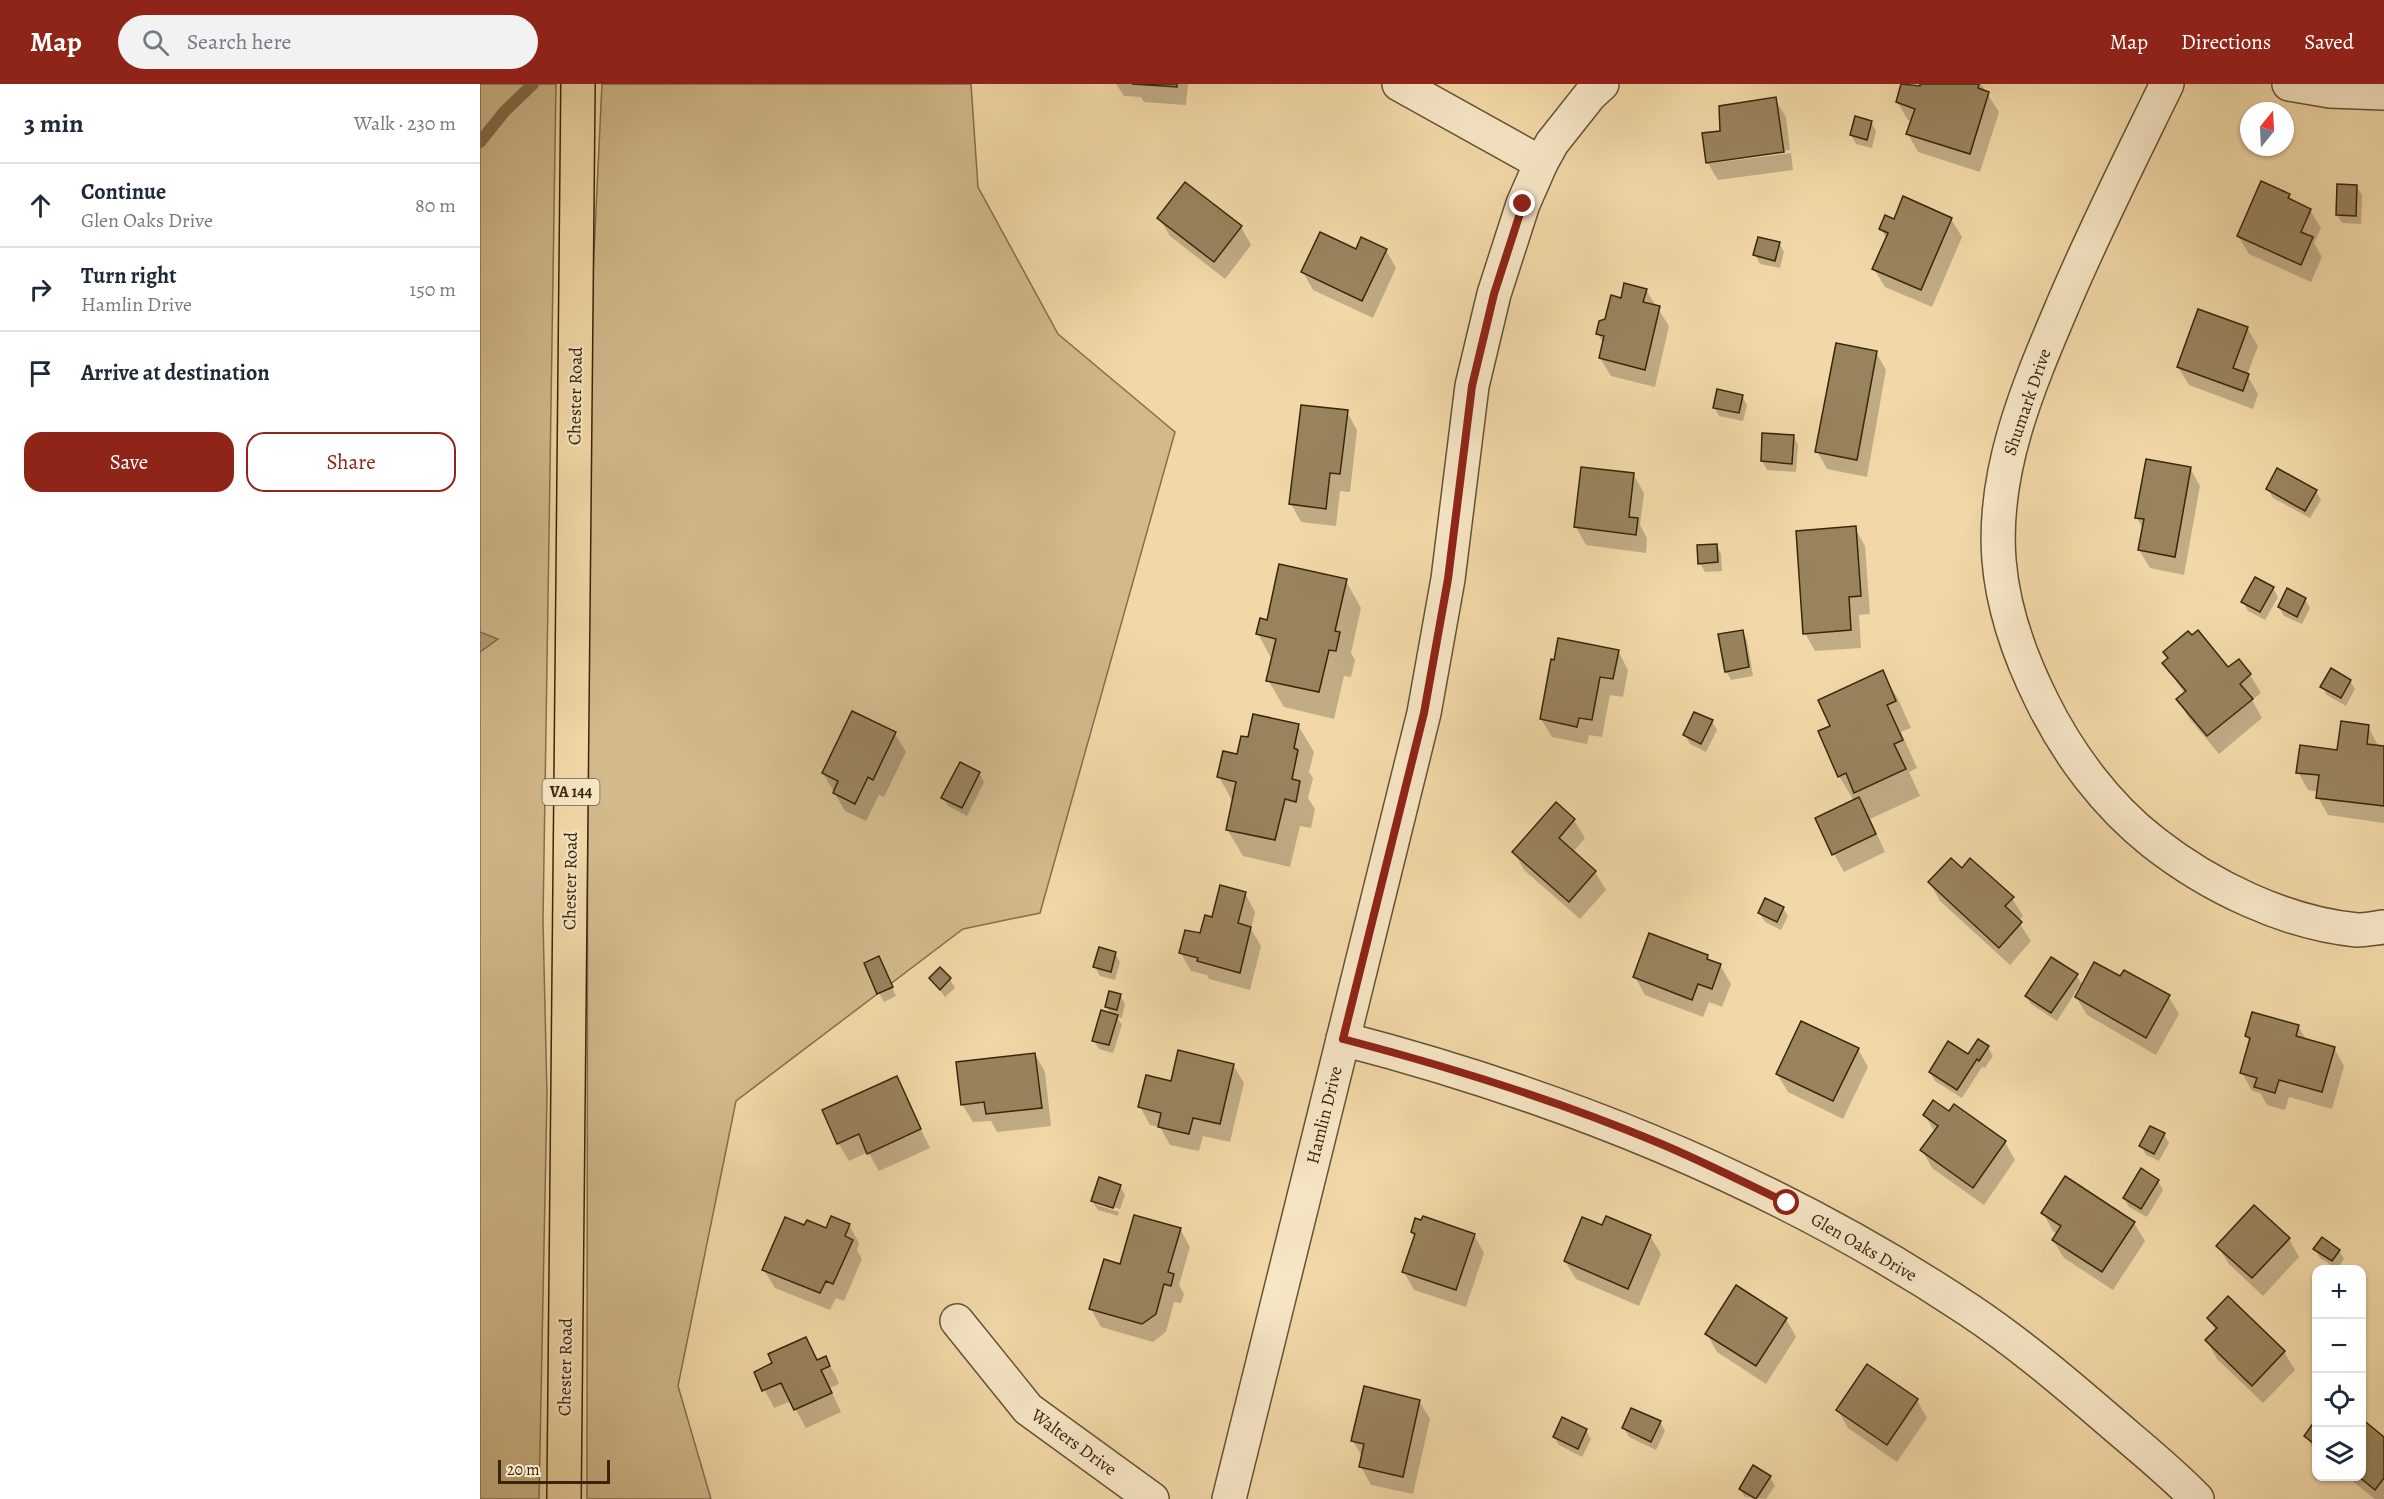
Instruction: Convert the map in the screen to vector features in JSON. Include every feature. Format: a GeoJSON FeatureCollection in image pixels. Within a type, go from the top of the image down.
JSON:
{"type":"FeatureCollection","features":[{"type":"Feature","properties":{"kind":"main road","name":"Chester Road"},"geometry":{"type":"LineString","coordinates":[[564,1499],[578,84]]}},
{"type":"Feature","properties":{"kind":"street"},"geometry":{"type":"LineString","coordinates":[[1399,84],[1541,163]]}},
{"type":"Feature","properties":{"kind":"street","name":"Hamlin Drive"},"geometry":{"type":"LineString","coordinates":[[1229,1499],[1424,713],[1448,579],[1472,386],[1494,294],[1523,204],[1541,163],[1552,142],[1590,95],[1602,84]]}},
{"type":"Feature","properties":{"kind":"street","name":"Shumark Drive"},"geometry":{"type":"LineString","coordinates":[[2167,84],[2090,241],[2040,357],[2009,449],[2000,504],[1999,559],[2008,614],[2025,667],[2055,726],[2093,782],[2138,830],[2176,860],[2230,891],[2298,918],[2358,930],[2384,927]]}},
{"type":"Feature","properties":{"kind":"street"},"geometry":{"type":"LineString","coordinates":[[2289,84],[2330,91],[2384,93]]}},
{"type":"Feature","properties":{"kind":"street","name":"Glen Oaks Drive"},"geometry":{"type":"LineString","coordinates":[[1343,1039],[1434,1063],[1494,1082],[1659,1143],[1787,1203],[1881,1254],[1971,1311],[2065,1382],[2197,1499]]}},
{"type":"Feature","properties":{"kind":"street","name":"Walters Drive"},"geometry":{"type":"LineString","coordinates":[[957,1321],[1028,1409],[1152,1499]]}},
{"type":"Feature","properties":{"kind":"shaded area"},"geometry":{"type":"Polygon","coordinates":[[[480,84],[556,84],[543,921],[547,1094],[539,1499],[480,1499],[480,84]]]}},
{"type":"Feature","properties":{"kind":"shaded area"},"geometry":{"type":"Polygon","coordinates":[[[602,84],[971,84],[978,187],[1058,334],[1175,432],[1040,913],[963,929],[736,1101],[678,1386],[711,1499],[587,1499],[588,379],[602,84]]]}},
{"type":"Feature","properties":{"kind":"shaded area"},"geometry":{"type":"Polygon","coordinates":[[[480,632],[498,639],[480,652],[480,632]]]}},
{"type":"Feature","properties":{"kind":"building"},"geometry":{"type":"Polygon","coordinates":[[[1132,84],[1177,84],[1177,87],[1132,84]]]}},
{"type":"Feature","properties":{"kind":"building"},"geometry":{"type":"Polygon","coordinates":[[[1901,84],[1920,86],[1920,84],[1979,84],[1978,88],[1989,92],[1970,154],[1906,134],[1915,109],[1896,102],[1901,84]]]}},
{"type":"Feature","properties":{"kind":"building"},"geometry":{"type":"Polygon","coordinates":[[[1776,97],[1784,152],[1706,163],[1702,133],[1720,131],[1719,106],[1776,97]]]}},
{"type":"Feature","properties":{"kind":"building"},"geometry":{"type":"Polygon","coordinates":[[[1855,116],[1872,121],[1867,140],[1850,135],[1855,116]]]}},
{"type":"Feature","properties":{"kind":"building"},"geometry":{"type":"Polygon","coordinates":[[[2261,181],[2290,194],[2288,198],[2311,209],[2301,232],[2313,237],[2301,265],[2237,236],[2261,181]]]}},
{"type":"Feature","properties":{"kind":"building"},"geometry":{"type":"Polygon","coordinates":[[[1185,182],[1242,226],[1214,262],[1157,218],[1185,182]]]}},
{"type":"Feature","properties":{"kind":"building"},"geometry":{"type":"Polygon","coordinates":[[[2337,184],[2357,185],[2356,216],[2336,215],[2337,184]]]}},
{"type":"Feature","properties":{"kind":"building"},"geometry":{"type":"Polygon","coordinates":[[[1903,196],[1952,218],[1921,290],[1872,269],[1888,233],[1879,229],[1885,215],[1894,219],[1903,196]]]}},
{"type":"Feature","properties":{"kind":"building"},"geometry":{"type":"Polygon","coordinates":[[[1320,232],[1356,249],[1361,237],[1387,249],[1362,301],[1301,272],[1320,232]]]}},
{"type":"Feature","properties":{"kind":"building"},"geometry":{"type":"Polygon","coordinates":[[[1758,237],[1780,242],[1775,261],[1753,255],[1758,237]]]}},
{"type":"Feature","properties":{"kind":"building"},"geometry":{"type":"Polygon","coordinates":[[[1624,283],[1647,289],[1643,302],[1660,306],[1645,370],[1599,358],[1604,336],[1596,334],[1599,321],[1605,319],[1611,295],[1621,298],[1624,283]]]}},
{"type":"Feature","properties":{"kind":"building"},"geometry":{"type":"Polygon","coordinates":[[[2198,309],[2248,327],[2233,368],[2249,374],[2243,391],[2177,367],[2198,309]]]}},
{"type":"Feature","properties":{"kind":"building"},"geometry":{"type":"Polygon","coordinates":[[[1836,343],[1877,351],[1857,460],[1815,452],[1836,343]]]}},
{"type":"Feature","properties":{"kind":"building"},"geometry":{"type":"Polygon","coordinates":[[[1717,389],[1743,395],[1739,413],[1713,408],[1717,389]]]}},
{"type":"Feature","properties":{"kind":"building"},"geometry":{"type":"Polygon","coordinates":[[[1301,405],[1348,410],[1340,474],[1330,473],[1326,509],[1289,504],[1301,405]]]}},
{"type":"Feature","properties":{"kind":"building"},"geometry":{"type":"Polygon","coordinates":[[[1762,433],[1794,435],[1792,464],[1761,461],[1762,433]]]}},
{"type":"Feature","properties":{"kind":"building"},"geometry":{"type":"Polygon","coordinates":[[[2146,459],[2191,467],[2175,557],[2138,550],[2144,519],[2135,518],[2146,459]]]}},
{"type":"Feature","properties":{"kind":"building"},"geometry":{"type":"Polygon","coordinates":[[[1581,467],[1634,473],[1629,517],[1638,518],[1636,535],[1574,527],[1581,467]]]}},
{"type":"Feature","properties":{"kind":"building"},"geometry":{"type":"Polygon","coordinates":[[[2277,468],[2317,490],[2305,511],[2266,489],[2277,468]]]}},
{"type":"Feature","properties":{"kind":"building"},"geometry":{"type":"Polygon","coordinates":[[[1856,526],[1861,596],[1849,597],[1851,630],[1803,634],[1796,531],[1856,526]]]}},
{"type":"Feature","properties":{"kind":"building"},"geometry":{"type":"Polygon","coordinates":[[[1717,544],[1718,562],[1698,564],[1697,545],[1717,544]]]}},
{"type":"Feature","properties":{"kind":"building"},"geometry":{"type":"Polygon","coordinates":[[[1279,564],[1347,579],[1335,631],[1340,632],[1336,651],[1329,650],[1319,692],[1266,681],[1276,639],[1256,634],[1260,618],[1267,620],[1279,564]]]}},
{"type":"Feature","properties":{"kind":"building"},"geometry":{"type":"Polygon","coordinates":[[[2255,577],[2274,587],[2260,612],[2241,602],[2255,577]]]}},
{"type":"Feature","properties":{"kind":"building"},"geometry":{"type":"Polygon","coordinates":[[[2287,588],[2306,598],[2297,617],[2278,607],[2287,588]]]}},
{"type":"Feature","properties":{"kind":"building"},"geometry":{"type":"Polygon","coordinates":[[[1743,630],[1749,667],[1725,672],[1718,634],[1743,630]]]}},
{"type":"Feature","properties":{"kind":"building"},"geometry":{"type":"Polygon","coordinates":[[[2198,630],[2228,667],[2239,659],[2251,674],[2240,684],[2253,699],[2207,736],[2176,699],[2186,691],[2162,663],[2168,658],[2163,652],[2188,631],[2192,635],[2198,630]]]}},
{"type":"Feature","properties":{"kind":"building"},"geometry":{"type":"Polygon","coordinates":[[[1558,638],[1619,650],[1613,679],[1600,677],[1592,720],[1579,718],[1577,727],[1540,719],[1551,659],[1554,660],[1558,638]]]}},
{"type":"Feature","properties":{"kind":"building"},"geometry":{"type":"Polygon","coordinates":[[[2331,668],[2351,680],[2341,698],[2320,687],[2331,668]]]}},
{"type":"Feature","properties":{"kind":"building"},"geometry":{"type":"Polygon","coordinates":[[[1883,670],[1896,701],[1887,705],[1903,740],[1894,744],[1906,769],[1854,793],[1846,773],[1838,777],[1818,731],[1830,726],[1818,700],[1883,670]]]}},
{"type":"Feature","properties":{"kind":"building"},"geometry":{"type":"Polygon","coordinates":[[[852,711],[896,732],[873,780],[868,777],[855,804],[833,793],[838,781],[822,773],[852,711]]]}},
{"type":"Feature","properties":{"kind":"building"},"geometry":{"type":"Polygon","coordinates":[[[1694,712],[1713,720],[1701,744],[1683,735],[1694,712]]]}},
{"type":"Feature","properties":{"kind":"building"},"geometry":{"type":"Polygon","coordinates":[[[1253,714],[1299,724],[1294,748],[1298,750],[1292,779],[1300,781],[1296,802],[1285,799],[1275,840],[1226,830],[1236,782],[1217,777],[1223,751],[1237,754],[1241,736],[1248,737],[1253,714]]]}},
{"type":"Feature","properties":{"kind":"building"},"geometry":{"type":"Polygon","coordinates":[[[2341,721],[2369,725],[2367,744],[2384,746],[2384,806],[2316,798],[2319,775],[2296,773],[2300,745],[2337,750],[2341,721]]]}},
{"type":"Feature","properties":{"kind":"building"},"geometry":{"type":"Polygon","coordinates":[[[960,762],[980,772],[962,808],[941,798],[960,762]]]}},
{"type":"Feature","properties":{"kind":"building"},"geometry":{"type":"Polygon","coordinates":[[[1859,797],[1876,834],[1832,855],[1815,818],[1859,797]]]}},
{"type":"Feature","properties":{"kind":"building"},"geometry":{"type":"Polygon","coordinates":[[[1556,802],[1575,819],[1559,838],[1596,871],[1569,902],[1512,852],[1556,802]]]}},
{"type":"Feature","properties":{"kind":"building"},"geometry":{"type":"Polygon","coordinates":[[[1951,858],[1962,868],[1970,858],[2014,897],[2005,906],[2022,922],[1999,948],[1928,882],[1951,858]]]}},
{"type":"Feature","properties":{"kind":"building"},"geometry":{"type":"Polygon","coordinates":[[[1220,885],[1246,892],[1238,923],[1251,927],[1240,973],[1197,961],[1198,958],[1179,953],[1185,930],[1200,933],[1205,915],[1212,917],[1220,885]]]}},
{"type":"Feature","properties":{"kind":"building"},"geometry":{"type":"Polygon","coordinates":[[[1765,898],[1784,907],[1777,922],[1758,913],[1765,898]]]}},
{"type":"Feature","properties":{"kind":"building"},"geometry":{"type":"Polygon","coordinates":[[[1649,933],[1708,955],[1707,959],[1721,964],[1712,989],[1698,984],[1692,1000],[1633,977],[1649,933]]]}},
{"type":"Feature","properties":{"kind":"building"},"geometry":{"type":"Polygon","coordinates":[[[1099,947],[1116,952],[1111,972],[1093,967],[1099,947]]]}},
{"type":"Feature","properties":{"kind":"building"},"geometry":{"type":"Polygon","coordinates":[[[879,956],[893,987],[877,994],[864,963],[879,956]]]}},
{"type":"Feature","properties":{"kind":"building"},"geometry":{"type":"Polygon","coordinates":[[[2051,957],[2078,974],[2051,1013],[2025,996],[2051,957]]]}},
{"type":"Feature","properties":{"kind":"building"},"geometry":{"type":"Polygon","coordinates":[[[2094,962],[2120,976],[2124,970],[2170,995],[2146,1038],[2075,997],[2094,962]]]}},
{"type":"Feature","properties":{"kind":"building"},"geometry":{"type":"Polygon","coordinates":[[[940,967],[951,978],[940,990],[929,978],[940,967]]]}},
{"type":"Feature","properties":{"kind":"building"},"geometry":{"type":"Polygon","coordinates":[[[1109,991],[1121,994],[1117,1010],[1105,1007],[1109,991]]]}},
{"type":"Feature","properties":{"kind":"building"},"geometry":{"type":"Polygon","coordinates":[[[1101,1010],[1118,1015],[1109,1045],[1092,1041],[1101,1010]]]}},
{"type":"Feature","properties":{"kind":"building"},"geometry":{"type":"Polygon","coordinates":[[[2252,1012],[2299,1025],[2296,1036],[2335,1047],[2322,1092],[2279,1080],[2275,1093],[2254,1087],[2257,1078],[2240,1073],[2250,1038],[2245,1036],[2252,1012]]]}},
{"type":"Feature","properties":{"kind":"building"},"geometry":{"type":"Polygon","coordinates":[[[1801,1021],[1859,1048],[1833,1101],[1776,1074],[1801,1021]]]}},
{"type":"Feature","properties":{"kind":"building"},"geometry":{"type":"Polygon","coordinates":[[[1978,1039],[1989,1046],[1979,1061],[1977,1059],[1957,1090],[1929,1072],[1948,1041],[1968,1054],[1978,1039]]]}},
{"type":"Feature","properties":{"kind":"building"},"geometry":{"type":"Polygon","coordinates":[[[1178,1050],[1234,1064],[1220,1124],[1193,1118],[1189,1134],[1158,1127],[1161,1113],[1138,1107],[1146,1075],[1171,1081],[1178,1050]]]}},
{"type":"Feature","properties":{"kind":"building"},"geometry":{"type":"Polygon","coordinates":[[[1035,1053],[1042,1108],[986,1114],[984,1102],[961,1105],[956,1062],[1035,1053]]]}},
{"type":"Feature","properties":{"kind":"building"},"geometry":{"type":"Polygon","coordinates":[[[897,1076],[921,1129],[867,1154],[859,1134],[837,1144],[822,1110],[897,1076]]]}},
{"type":"Feature","properties":{"kind":"building"},"geometry":{"type":"Polygon","coordinates":[[[1933,1100],[1949,1111],[1954,1104],[2006,1141],[1973,1188],[1920,1150],[1938,1126],[1923,1115],[1933,1100]]]}},
{"type":"Feature","properties":{"kind":"building"},"geometry":{"type":"Polygon","coordinates":[[[2150,1126],[2165,1133],[2154,1154],[2139,1146],[2150,1126]]]}},
{"type":"Feature","properties":{"kind":"building"},"geometry":{"type":"Polygon","coordinates":[[[2141,1168],[2159,1180],[2141,1209],[2123,1198],[2141,1168]]]}},
{"type":"Feature","properties":{"kind":"building"},"geometry":{"type":"Polygon","coordinates":[[[2065,1176],[2135,1222],[2102,1272],[2052,1240],[2061,1226],[2041,1213],[2065,1176]]]}},
{"type":"Feature","properties":{"kind":"building"},"geometry":{"type":"Polygon","coordinates":[[[1099,1177],[1121,1185],[1113,1208],[1091,1201],[1099,1177]]]}},
{"type":"Feature","properties":{"kind":"building"},"geometry":{"type":"Polygon","coordinates":[[[2254,1205],[2290,1238],[2252,1278],[2216,1246],[2254,1205]]]}},
{"type":"Feature","properties":{"kind":"building"},"geometry":{"type":"Polygon","coordinates":[[[1134,1215],[1181,1228],[1168,1272],[1174,1274],[1171,1286],[1164,1284],[1156,1314],[1142,1324],[1089,1309],[1104,1259],[1120,1264],[1134,1215]]]}},
{"type":"Feature","properties":{"kind":"building"},"geometry":{"type":"Polygon","coordinates":[[[831,1216],[850,1224],[845,1236],[853,1240],[833,1284],[826,1281],[820,1293],[762,1270],[785,1217],[804,1225],[807,1220],[826,1228],[831,1216]]]}},
{"type":"Feature","properties":{"kind":"building"},"geometry":{"type":"Polygon","coordinates":[[[1423,1216],[1475,1234],[1456,1290],[1402,1272],[1415,1234],[1411,1232],[1415,1218],[1421,1220],[1423,1216]]]}},
{"type":"Feature","properties":{"kind":"building"},"geometry":{"type":"Polygon","coordinates":[[[1606,1216],[1651,1235],[1628,1289],[1564,1261],[1582,1217],[1602,1225],[1606,1216]]]}},
{"type":"Feature","properties":{"kind":"building"},"geometry":{"type":"Polygon","coordinates":[[[2322,1237],[2340,1250],[2332,1261],[2313,1249],[2322,1237]]]}},
{"type":"Feature","properties":{"kind":"building"},"geometry":{"type":"Polygon","coordinates":[[[1736,1285],[1787,1318],[1756,1366],[1705,1334],[1736,1285]]]}},
{"type":"Feature","properties":{"kind":"building"},"geometry":{"type":"Polygon","coordinates":[[[2228,1296],[2285,1351],[2252,1386],[2205,1340],[2217,1328],[2207,1318],[2228,1296]]]}},
{"type":"Feature","properties":{"kind":"building"},"geometry":{"type":"Polygon","coordinates":[[[806,1337],[817,1360],[826,1356],[830,1366],[821,1370],[832,1393],[794,1410],[781,1383],[762,1391],[754,1372],[772,1363],[768,1354],[806,1337]]]}},
{"type":"Feature","properties":{"kind":"building"},"geometry":{"type":"Polygon","coordinates":[[[1867,1364],[1918,1399],[1887,1445],[1836,1410],[1867,1364]]]}},
{"type":"Feature","properties":{"kind":"building"},"geometry":{"type":"Polygon","coordinates":[[[1364,1386],[1420,1400],[1403,1477],[1359,1467],[1364,1444],[1351,1441],[1364,1386]]]}},
{"type":"Feature","properties":{"kind":"building"},"geometry":{"type":"Polygon","coordinates":[[[1631,1408],[1661,1421],[1651,1442],[1622,1428],[1631,1408]]]}},
{"type":"Feature","properties":{"kind":"building"},"geometry":{"type":"Polygon","coordinates":[[[1562,1417],[1587,1429],[1578,1449],[1553,1437],[1562,1417]]]}},
{"type":"Feature","properties":{"kind":"building"},"geometry":{"type":"Polygon","coordinates":[[[2366,1422],[2384,1437],[2384,1478],[2375,1490],[2364,1481],[2366,1481],[2366,1422]]]}},
{"type":"Feature","properties":{"kind":"building"},"geometry":{"type":"Polygon","coordinates":[[[2312,1425],[2312,1442],[2304,1436],[2312,1425]]]}},
{"type":"Feature","properties":{"kind":"building"},"geometry":{"type":"Polygon","coordinates":[[[1753,1465],[1771,1476],[1756,1499],[1739,1489],[1753,1465]]]}},
{"type":"Feature","properties":{"kind":"waterway"},"geometry":{"type":"LineString","coordinates":[[480,142],[504,112],[533,84]]}},
{"type":"Feature","properties":{"kind":"route"},"geometry":{"type":"LineString","coordinates":[[1523,204],[1494,294],[1472,386],[1448,579],[1424,713],[1343,1039],[1434,1063],[1494,1082],[1659,1143],[1787,1203]]}}]}
